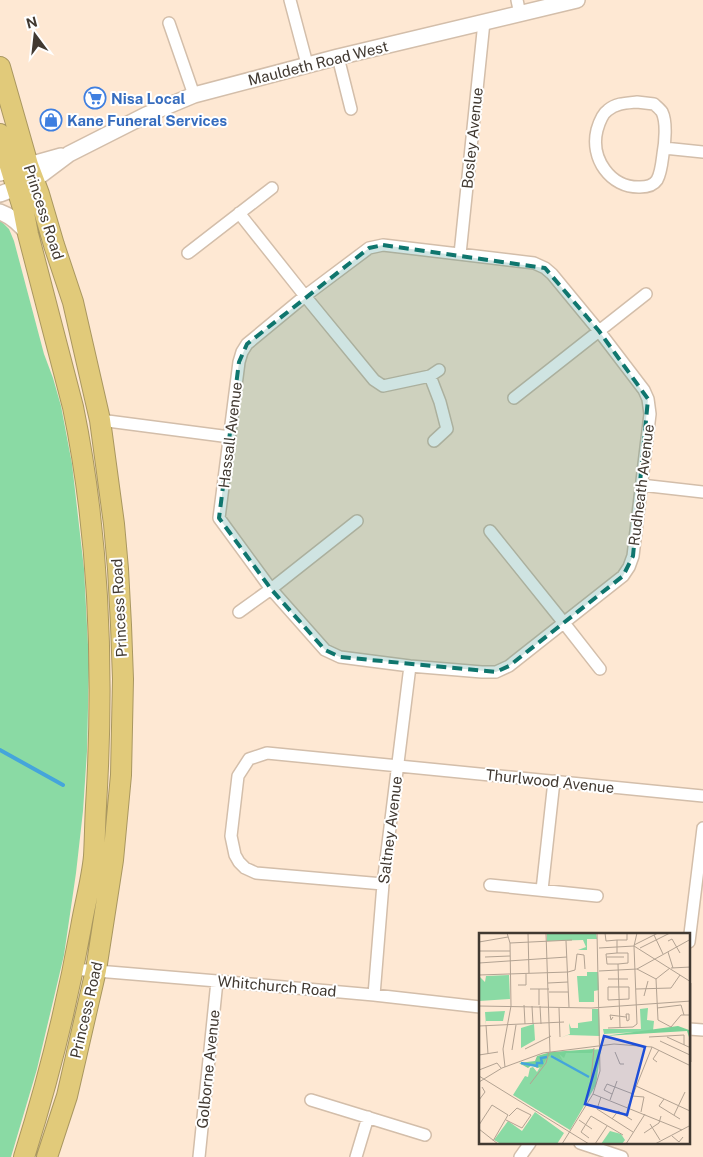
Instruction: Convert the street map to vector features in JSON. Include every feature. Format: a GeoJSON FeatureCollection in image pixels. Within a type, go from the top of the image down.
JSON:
{"type":"FeatureCollection","features":[{"type":"Feature","properties":{"kind":"highway","name":"Princess Road"},"geometry":{"type":"LineString","coordinates":[[0,67],[15,179]]}},
{"type":"Feature","properties":{"kind":"highway","name":"Princess Road"},"geometry":{"type":"LineString","coordinates":[[0,134],[23,208],[79,436],[87,486],[97,590],[101,680],[94,857],[74,969],[47,1082],[24,1157]]}},
{"type":"Feature","properties":{"kind":"highway","name":"Princess Road"},"geometry":{"type":"LineString","coordinates":[[15,179],[39,194],[73,302],[103,436],[118,569],[122,625],[121,775],[114,860],[96,970],[67,1096],[48,1157]]}},
{"type":"Feature","properties":{"kind":"street"},"geometry":{"type":"LineString","coordinates":[[290,0],[307,64]]}},
{"type":"Feature","properties":{"kind":"street","name":"Mauldeth Road West"},"geometry":{"type":"LineString","coordinates":[[15,179],[70,154],[146,115],[194,95],[307,64],[484,22],[518,7],[577,0]]}},
{"type":"Feature","properties":{"kind":"street","name":"Bosley Avenue"},"geometry":{"type":"LineString","coordinates":[[460,254],[484,22]]}},
{"type":"Feature","properties":{"kind":"street"},"geometry":{"type":"LineString","coordinates":[[170,23],[194,95]]}},
{"type":"Feature","properties":{"kind":"street"},"geometry":{"type":"LineString","coordinates":[[338,57],[351,109]]}},
{"type":"Feature","properties":{"kind":"street"},"geometry":{"type":"LineString","coordinates":[[621,103],[654,104],[662,112],[665,126],[664,148],[657,180],[648,187],[633,188],[619,183],[607,175],[599,161],[596,134],[600,121],[607,110],[621,103]]}},
{"type":"Feature","properties":{"kind":"street"},"geometry":{"type":"LineString","coordinates":[[664,148],[703,152]]}},
{"type":"Feature","properties":{"kind":"street"},"geometry":{"type":"LineString","coordinates":[[188,253],[272,188]]}},
{"type":"Feature","properties":{"kind":"street"},"geometry":{"type":"LineString","coordinates":[[0,212],[19,223],[28,234]]}},
{"type":"Feature","properties":{"kind":"street"},"geometry":{"type":"LineString","coordinates":[[239,214],[374,380],[383,386],[435,373],[446,428],[434,441]]}},
{"type":"Feature","properties":{"kind":"street","name":"Hassall Avenue"},"geometry":{"type":"LineString","coordinates":[[410,666],[340,657],[325,650],[271,589],[219,518],[239,362],[247,344],[305,296],[369,248],[383,245],[460,254]]}},
{"type":"Feature","properties":{"kind":"street","name":"Rudheath Avenue"},"geometry":{"type":"LineString","coordinates":[[410,666],[496,672],[509,666],[623,576],[633,556],[650,414],[648,399],[644,390],[599,331],[546,268],[534,263],[460,254]]}},
{"type":"Feature","properties":{"kind":"street"},"geometry":{"type":"LineString","coordinates":[[514,398],[646,294]]}},
{"type":"Feature","properties":{"kind":"street"},"geometry":{"type":"LineString","coordinates":[[100,420],[230,437]]}},
{"type":"Feature","properties":{"kind":"street"},"geometry":{"type":"LineString","coordinates":[[641,485],[703,492]]}},
{"type":"Feature","properties":{"kind":"street"},"geometry":{"type":"LineString","coordinates":[[239,612],[357,522]]}},
{"type":"Feature","properties":{"kind":"street"},"geometry":{"type":"LineString","coordinates":[[490,531],[600,669]]}},
{"type":"Feature","properties":{"kind":"street","name":"Saltney Avenue"},"geometry":{"type":"LineString","coordinates":[[374,995],[383,884],[410,666]]}},
{"type":"Feature","properties":{"kind":"street","name":"Thurlwood Avenue"},"geometry":{"type":"LineString","coordinates":[[383,884],[256,873],[245,868],[235,855],[231,836],[238,776],[249,759],[267,753],[703,796]]}},
{"type":"Feature","properties":{"kind":"street"},"geometry":{"type":"LineString","coordinates":[[542,890],[554,781]]}},
{"type":"Feature","properties":{"kind":"street"},"geometry":{"type":"LineString","coordinates":[[690,934],[703,828]]}},
{"type":"Feature","properties":{"kind":"street"},"geometry":{"type":"LineString","coordinates":[[490,885],[597,896]]}},
{"type":"Feature","properties":{"kind":"street","name":"Whitchurch Road"},"geometry":{"type":"LineString","coordinates":[[74,969],[479,1006]]}},
{"type":"Feature","properties":{"kind":"street","name":"Golborne Avenue"},"geometry":{"type":"LineString","coordinates":[[199,1157],[217,981]]}},
{"type":"Feature","properties":{"kind":"street"},"geometry":{"type":"LineString","coordinates":[[690,1029],[703,1030]]}},
{"type":"Feature","properties":{"kind":"street"},"geometry":{"type":"LineString","coordinates":[[312,1100],[425,1135]]}},
{"type":"Feature","properties":{"kind":"street"},"geometry":{"type":"LineString","coordinates":[[356,1157],[368,1117]]}},
{"type":"Feature","properties":{"kind":"street"},"geometry":{"type":"LineString","coordinates":[[520,1157],[529,1144]]}},
{"type":"Feature","properties":{"kind":"street"},"geometry":{"type":"LineString","coordinates":[[583,1144],[622,1157]]}},
{"type":"Feature","properties":{"kind":"highlighted area"},"geometry":{"type":"Polygon","coordinates":[[[383,245],[545,268],[599,331],[648,399],[633,556],[623,576],[509,666],[496,672],[340,657],[325,650],[271,589],[219,518],[239,362],[247,344],[369,248],[383,245]]]}},
{"type":"Feature","properties":{"kind":"green space"},"geometry":{"type":"Polygon","coordinates":[[[0,220],[9,229],[14,241],[44,354],[61,406],[72,464],[84,569],[89,664],[87,751],[83,811],[64,955],[37,1069],[11,1157],[0,1157],[0,220]]]}},
{"type":"Feature","properties":{"kind":"waterway"},"geometry":{"type":"LineString","coordinates":[[0,750],[63,785]]}},
{"type":"Feature","properties":{"kind":"place","name":"Nisa Local"},"geometry":{"type":"Point","coordinates":[95,98]}},
{"type":"Feature","properties":{"kind":"place","name":"Kane Funeral Services"},"geometry":{"type":"Point","coordinates":[51,120]}}]}
